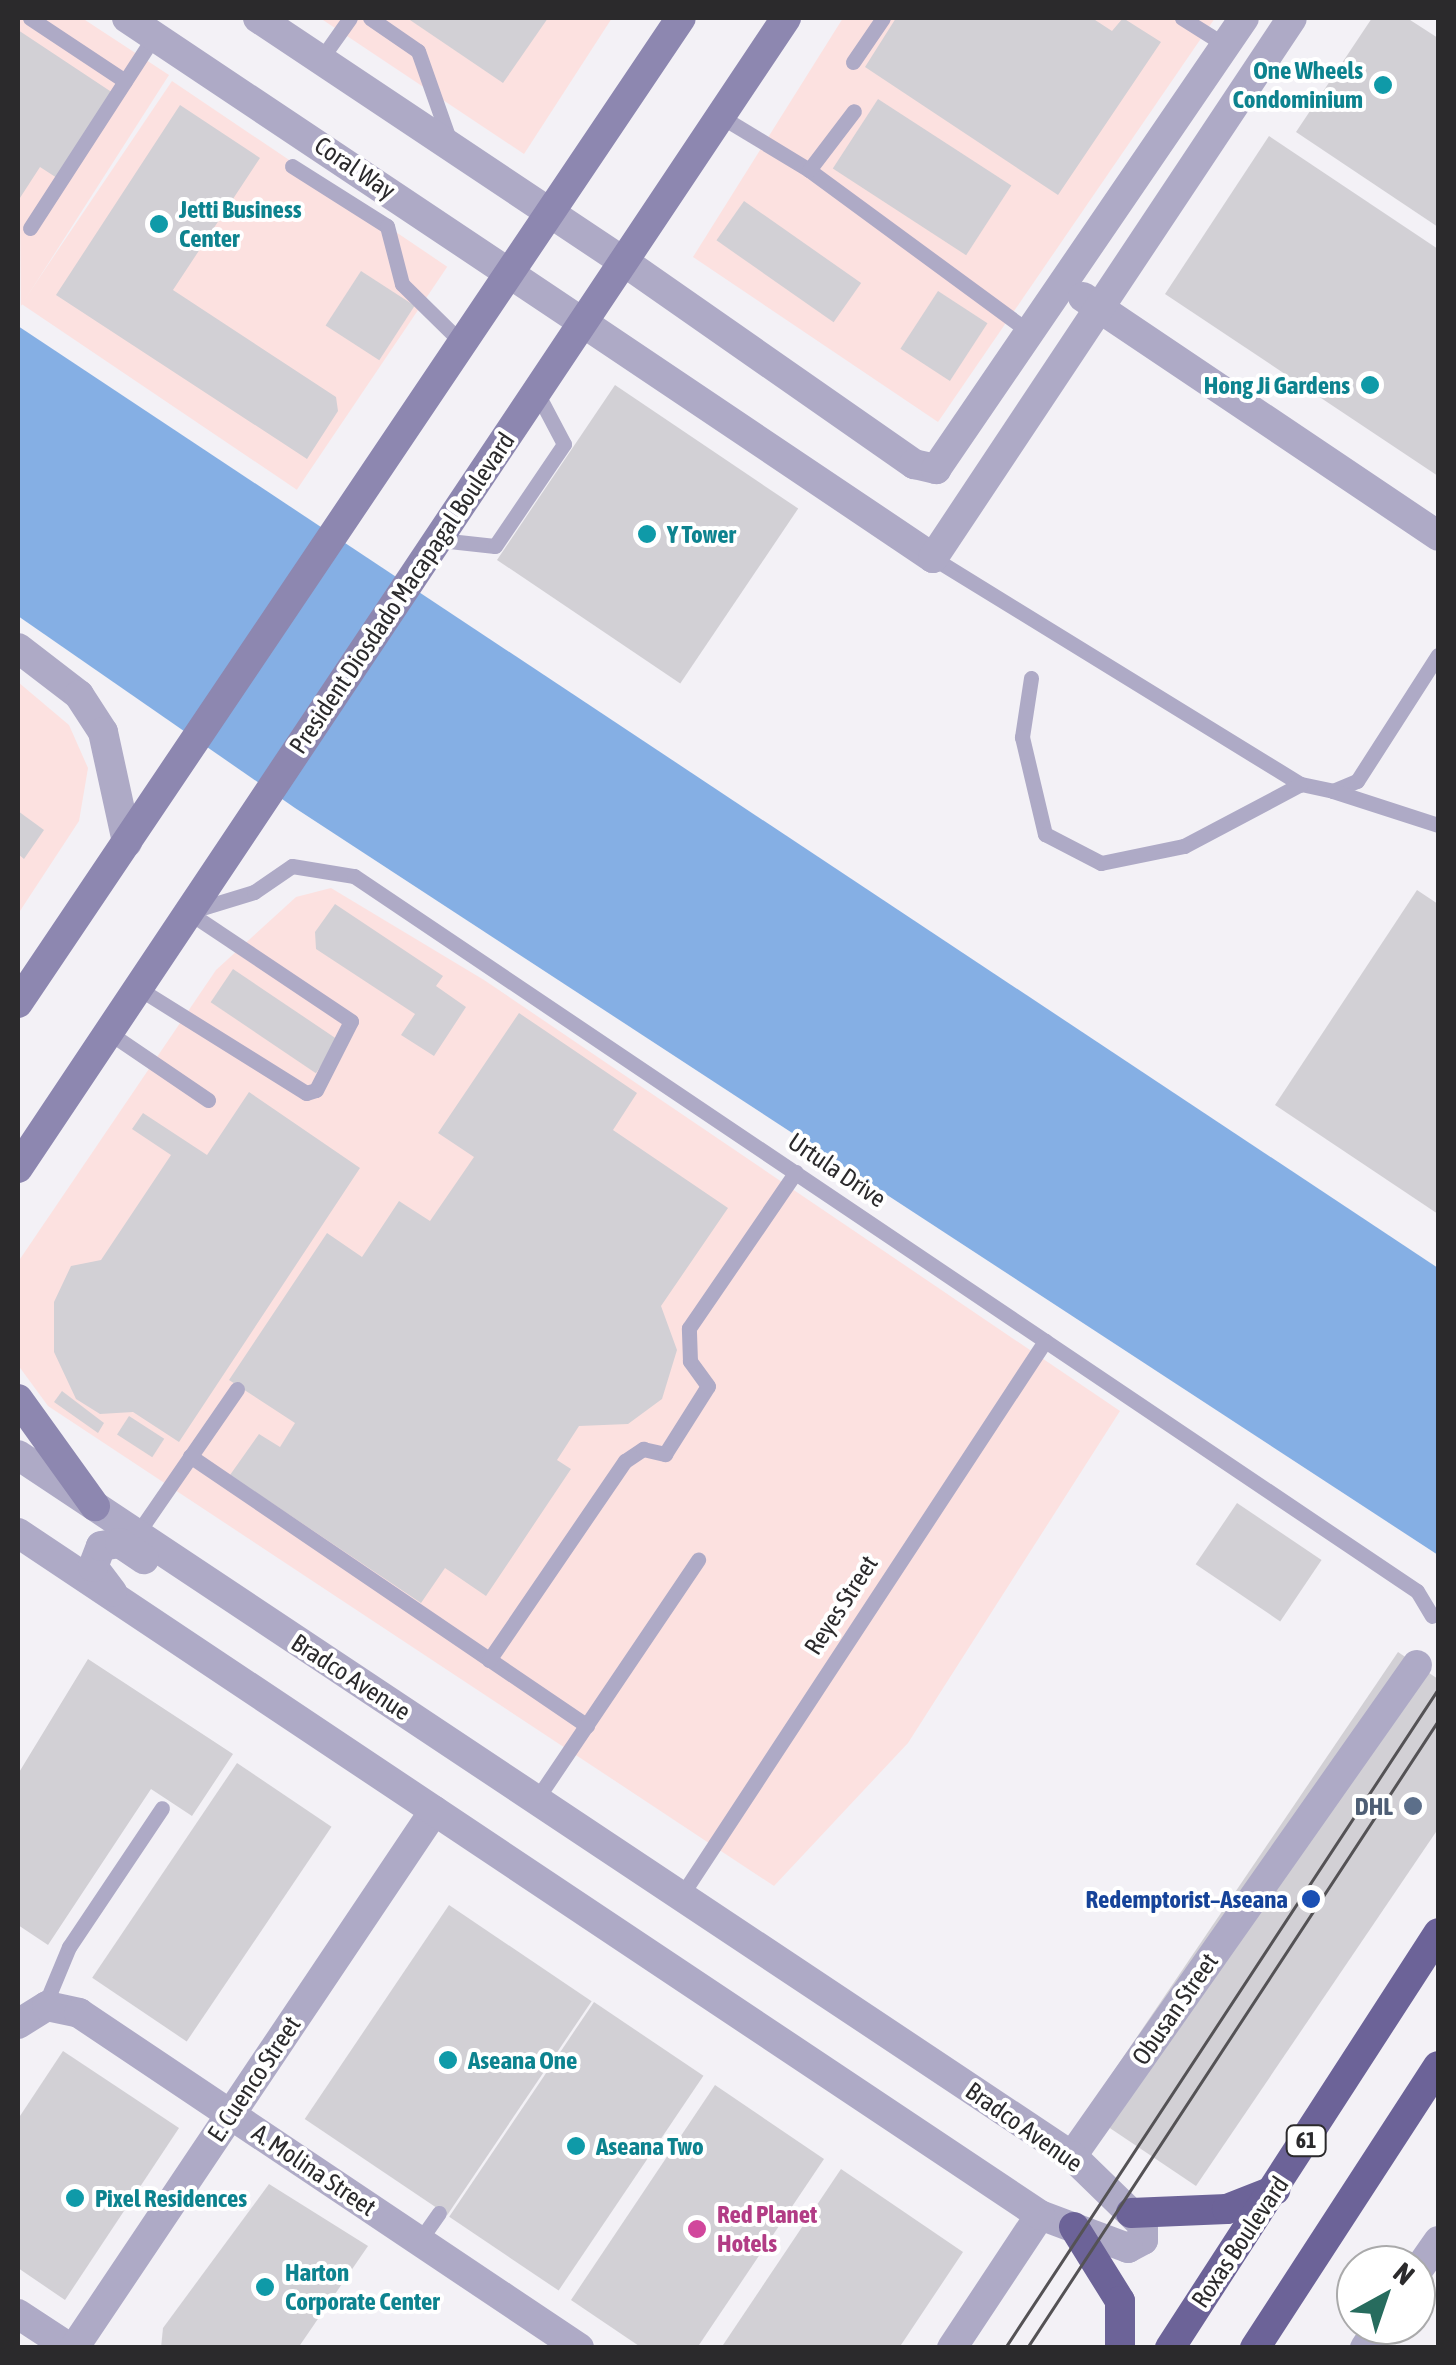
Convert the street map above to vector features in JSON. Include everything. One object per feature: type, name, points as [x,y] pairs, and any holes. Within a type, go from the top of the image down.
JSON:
[{"type":"highway","name":"Roxas Boulevard","points":[[1170,2348],[1438,1933]]},
{"type":"highway","points":[[1255,2348],[1438,2066]]},
{"type":"highway","points":[[1131,2213],[1228,2208],[1275,2190]]},
{"type":"highway","points":[[1074,2227],[1120,2301],[1120,2348]]},
{"type":"main road","points":[[18,1004],[460,341],[552,214],[681,18]]},
{"type":"main road","name":"President Diosdado Macapagal Boulevard","points":[[18,1168],[786,18]]},
{"type":"main road","points":[[18,1399],[95,1506]]},
{"type":"street","name":"Coral Way","points":[[127,18],[933,558]]},
{"type":"street","points":[[258,18],[927,468],[950,455],[1244,18]]},
{"type":"street","points":[[933,558],[1292,18]]},
{"type":"street","points":[[1064,284],[1438,536]]},
{"type":"street","points":[[18,648],[78,695],[103,732],[127,842]]},
{"type":"street","name":"Bradco Avenue","points":[[18,1454],[1072,2156],[1131,2213]]},
{"type":"street","points":[[18,1533],[1040,2215],[1132,2248],[1145,2233],[1131,2213]]},
{"type":"street","points":[[122,1602],[95,1572],[101,1546],[120,1543],[152,1564],[186,1568]]},
{"type":"street","name":"Obusan Street","points":[[1072,2156],[1417,1665]]},
{"type":"street","name":"E. Cuenco Street","points":[[72,2348],[434,1811]]},
{"type":"street","points":[[18,2024],[44,2007]]},
{"type":"street","name":"A. Molina Street","points":[[44,2007],[78,2013],[579,2348]]},
{"type":"street","points":[[952,2348],[1040,2215]]},
{"type":"street","points":[[18,2314],[72,2348]]},
{"type":"lane","points":[[30,18],[125,81]]},
{"type":"lane","points":[[321,59],[350,18]]},
{"type":"lane","points":[[370,18],[418,51],[451,147]]},
{"type":"lane","points":[[853,62],[884,18]]},
{"type":"lane","points":[[1182,18],[1225,46]]},
{"type":"lane","points":[[30,228],[154,36]]},
{"type":"lane","points":[[809,170],[854,110]]},
{"type":"lane","points":[[720,116],[809,170],[1032,334]]},
{"type":"lane","points":[[292,166],[386,226],[402,284],[460,341]]},
{"type":"lane","points":[[440,540],[496,546],[564,444],[536,391]]},
{"type":"lane","points":[[933,558],[1300,784],[1333,791],[1372,811],[1438,825]]},
{"type":"lane","points":[[1333,791],[1356,781],[1438,655]]},
{"type":"lane","points":[[1031,678],[1022,737],[1045,834],[1100,863],[1184,846],[1300,784]]},
{"type":"lane","name":"Urtula Drive","points":[[188,912],[254,892],[292,866],[354,876],[1417,1592],[1432,1616]]},
{"type":"lane","points":[[138,988],[306,1093],[316,1090],[352,1021],[188,912]]},
{"type":"lane","points":[[108,1032],[208,1100]]},
{"type":"lane","points":[[489,1660],[624,1462],[643,1449],[665,1454],[708,1386],[690,1362],[689,1328],[796,1172]]},
{"type":"lane","name":"Reyes Street","points":[[680,1896],[1045,1341]]},
{"type":"lane","points":[[137,1534],[237,1389]]},
{"type":"lane","points":[[190,1456],[586,1726]]},
{"type":"lane","points":[[536,1800],[698,1560]]},
{"type":"lane","points":[[44,2007],[69,1947],[162,1808]]},
{"type":"lane","points":[[420,2240],[438,2213]]},
{"type":"shaded area","points":[[18,18],[82,18],[169,75],[21,306]]},
{"type":"shaded area","points":[[320,18],[612,18],[524,154]]},
{"type":"shaded area","points":[[843,18],[1215,18],[938,422],[693,257]]},
{"type":"shaded area","points":[[172,81],[447,267],[297,490],[22,304]]},
{"type":"shaded area","points":[[18,682],[69,725],[88,768],[79,821],[18,914]]},
{"type":"shaded area","points":[[331,888],[484,980],[1120,1411],[908,1743],[774,1886],[48,1406],[18,1365],[18,1262],[216,970],[296,897]]},
{"type":"water","points":[[18,326],[1438,1268],[1438,1555],[295,808],[18,616]]},
{"type":"building","points":[[407,18],[548,18],[503,83]]},
{"type":"building","points":[[896,18],[1092,18],[1112,31],[1123,18],[1161,42],[1058,195],[865,67]]},
{"type":"building","name":"One Wheels Condominium","points":[[1372,18],[1407,18],[1438,38],[1438,227],[1296,132]]},
{"type":"building","points":[[18,30],[113,93],[57,178],[40,167],[18,201]]},
{"type":"building","points":[[878,99],[1011,186],[966,255],[833,169]]},
{"type":"building","name":"Jetti Business Center","points":[[180,105],[260,158],[173,290],[336,397],[338,411],[307,459],[56,295]]},
{"type":"building","name":"Hong Ji Gardens","points":[[1269,136],[1438,249],[1438,476],[1165,294]]},
{"type":"building","points":[[744,201],[861,283],[834,322],[716,240]]},
{"type":"building","points":[[361,271],[415,306],[379,360],[326,326]]},
{"type":"building","points":[[938,291],[987,323],[950,381],[900,349]]},
{"type":"building","name":"Y Tower","points":[[615,385],[798,509],[680,684],[497,560]]},
{"type":"building","points":[[18,811],[44,830],[24,859],[18,854]]},
{"type":"building","points":[[1417,890],[1438,904],[1438,1214],[1275,1105]]},
{"type":"building","points":[[335,904],[443,976],[436,986],[466,1007],[434,1056],[401,1035],[415,1014],[316,949],[315,932]]},
{"type":"building","points":[[233,969],[338,1040],[316,1073],[211,1002]]},
{"type":"building","points":[[519,1013],[637,1093],[613,1130],[728,1208],[661,1306],[677,1350],[662,1399],[628,1424],[579,1426],[557,1460],[571,1469],[486,1596],[445,1568],[421,1603],[230,1475],[259,1434],[280,1447],[295,1423],[229,1380],[327,1233],[362,1257],[399,1201],[430,1221],[474,1157],[438,1133]]},
{"type":"building","points":[[249,1092],[360,1168],[179,1442],[133,1412],[100,1414],[76,1399],[54,1352],[54,1302],[71,1266],[101,1260],[171,1155],[132,1129],[143,1113],[207,1155]]},
{"type":"building","points":[[62,1391],[104,1423],[98,1433],[54,1402]]},
{"type":"building","points":[[129,1416],[164,1439],[152,1457],[117,1434]]},
{"type":"building","points":[[1237,1503],[1322,1560],[1280,1621],[1196,1564]]},
{"type":"building","name":"Redemptorist–Aseana","points":[[1398,1652],[1438,1679],[1438,1829],[1196,2186],[1086,2112]]},
{"type":"building","points":[[88,1659],[233,1754],[192,1816],[151,1789],[48,1945],[18,1925],[18,1774]]},
{"type":"building","points":[[237,1763],[332,1827],[187,2041],[92,1978]]},
{"type":"building","name":"Aseana One","points":[[449,1905],[592,2001],[447,2215],[305,2119]]},
{"type":"building","name":"Aseana Two","points":[[594,2002],[703,2076],[559,2291],[449,2217]]},
{"type":"building","name":"Pixel Residences","points":[[63,2051],[179,2128],[65,2300],[18,2268],[18,2119]]},
{"type":"building","name":"Red Planet Hotels","points":[[715,2085],[824,2159],[697,2348],[642,2348],[571,2300]]},
{"type":"building","points":[[841,2169],[963,2252],[899,2348],[721,2348]]},
{"type":"building","name":"Harton Corporate Center","points":[[269,2184],[368,2246],[298,2348],[161,2348],[163,2328]]},
{"type":"tram line","points":[[1005,2348],[1438,1689]]},
{"type":"tram line","points":[[1027,2348],[1438,1721]]},
{"type":"place","name":"One Wheels Condominium","points":[[1383,85]]},
{"type":"place","name":"Jetti Business Center","points":[[159,224]]},
{"type":"place","name":"Hong Ji Gardens","points":[[1370,385]]},
{"type":"place","name":"Y Tower","points":[[647,534]]},
{"type":"place","name":"DHL","points":[[1413,1806]]},
{"type":"place","name":"Redemptorist–Aseana","points":[[1311,1899]]},
{"type":"place","name":"Aseana One","points":[[448,2060]]},
{"type":"place","name":"Aseana Two","points":[[576,2146]]},
{"type":"place","name":"Pixel Residences","points":[[75,2198]]},
{"type":"place","name":"Red Planet Hotels","points":[[697,2229]]},
{"type":"place","name":"Harton Corporate Center","points":[[265,2287]]}]
